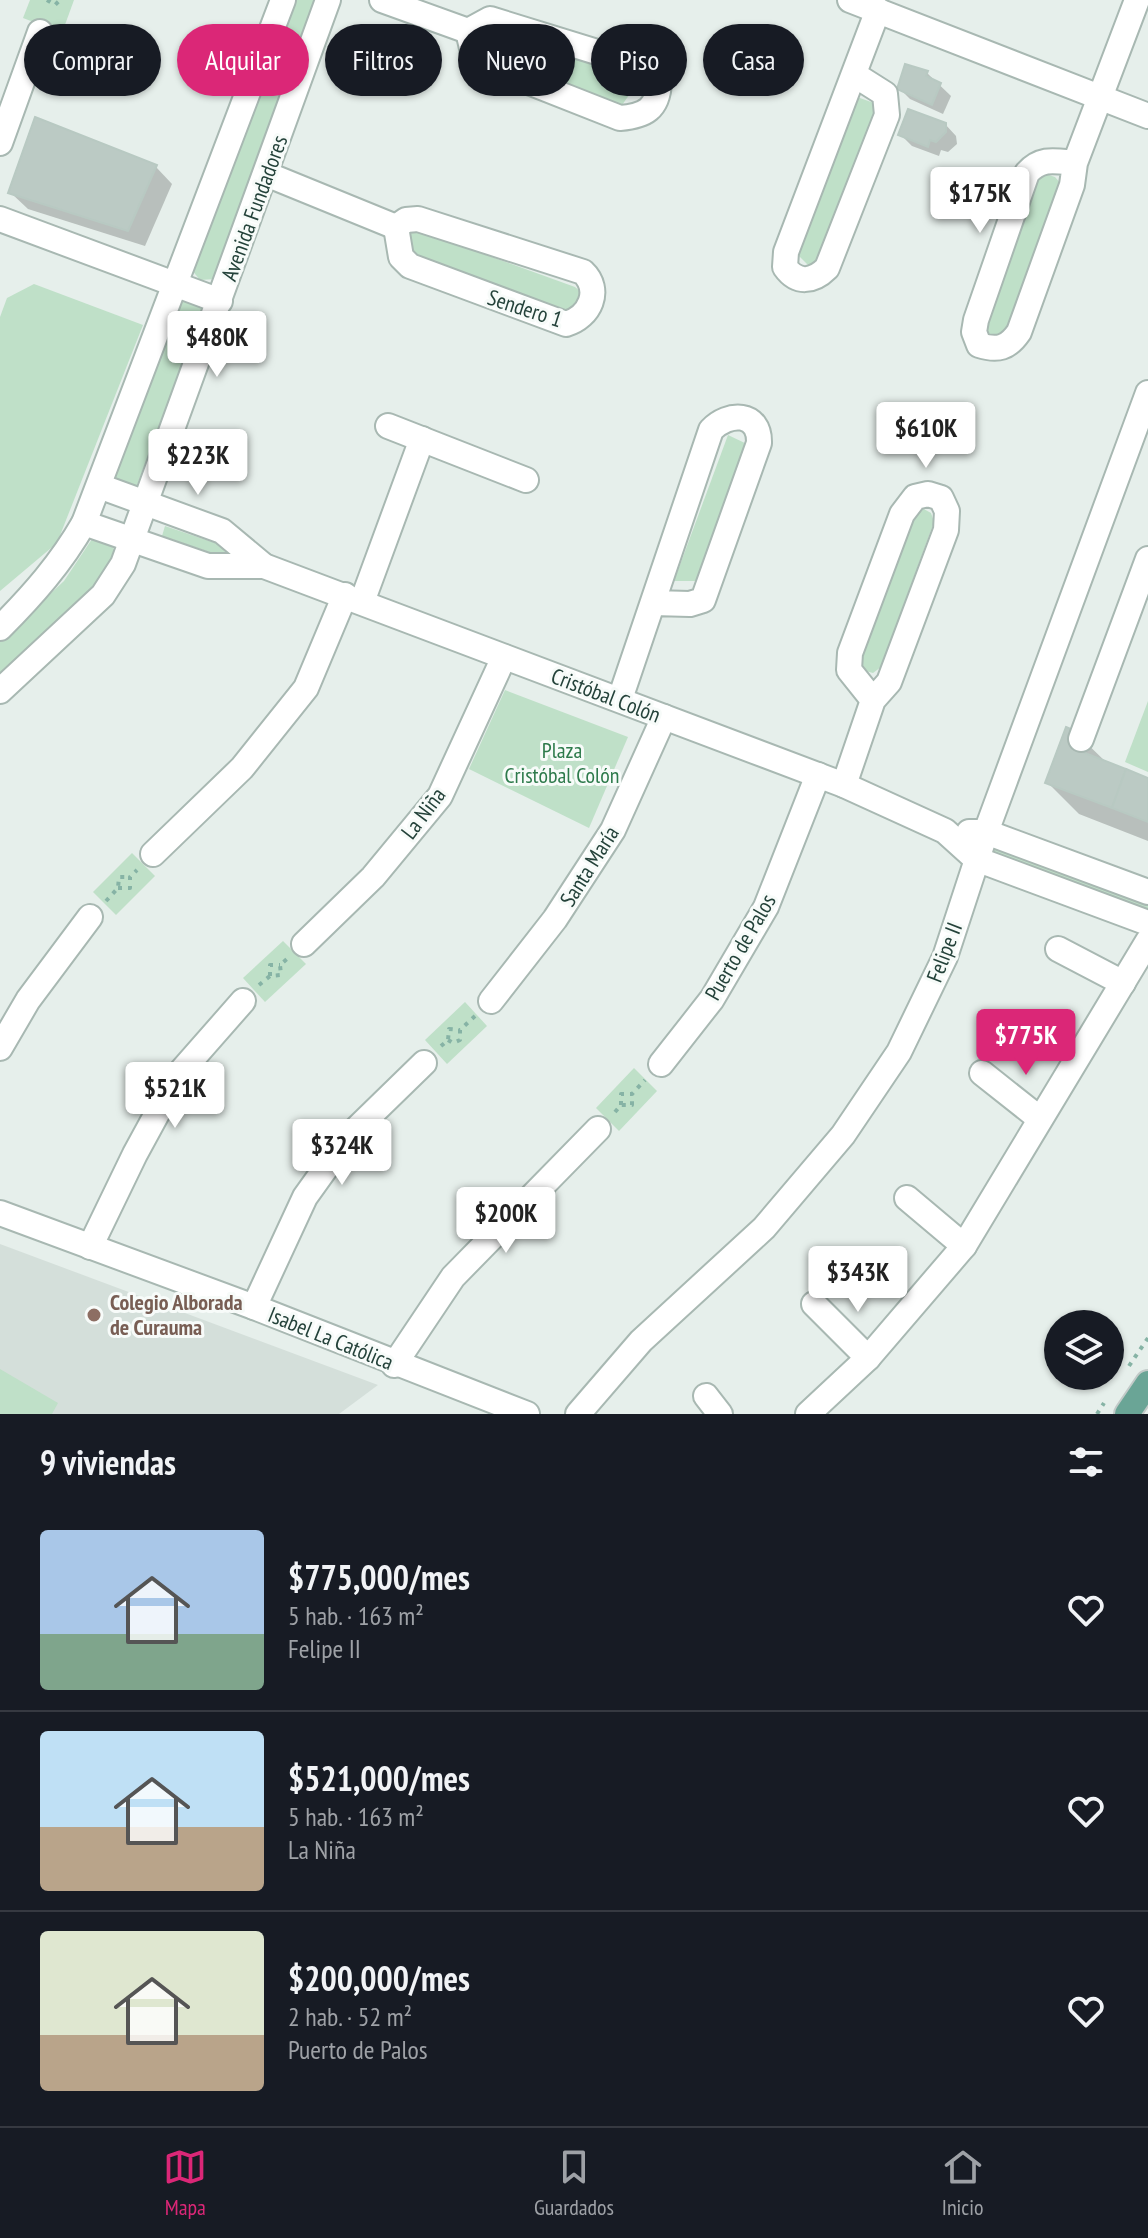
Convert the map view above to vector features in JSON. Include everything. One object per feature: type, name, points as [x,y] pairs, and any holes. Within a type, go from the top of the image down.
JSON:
[{"type":"main road","points":[[1127,1414],[1148,1383]]},
{"type":"street","name":"Avenida Fundadores","points":[[0,628],[33,595],[65,555],[84,523],[283,0]]},
{"type":"street","name":"Avenida Fundadores","points":[[0,691],[103,595],[123,564],[328,0]]},
{"type":"street","points":[[382,0],[458,27]]},
{"type":"street","points":[[850,0],[1148,116]]},
{"type":"street","points":[[1075,163],[1048,160],[1035,163],[1027,173],[976,320],[974,332],[979,345],[993,350],[1003,348],[1019,332],[1072,185],[1075,163],[1137,0]]},
{"type":"street","points":[[855,75],[885,94],[887,115],[827,268],[817,278],[806,281],[790,274],[785,267],[786,252],[878,10]]},
{"type":"street","points":[[502,19],[639,65],[659,82],[658,94],[653,106],[642,116],[620,118],[475,61],[468,31],[478,23],[502,19]]},
{"type":"street","points":[[0,143],[24,76]]},
{"type":"street","name":"Sendero 1","points":[[266,174],[396,227]]},
{"type":"street","points":[[0,219],[220,301]]},
{"type":"street","name":"Sendero 1","points":[[406,220],[433,222],[583,272],[591,281],[594,292],[589,308],[575,321],[566,324],[432,276],[401,257],[396,227],[406,220]]},
{"type":"street","name":"Felipe II","points":[[578,1414],[641,1341],[764,1228],[843,1135],[906,1039],[945,957],[976,859],[1148,393]]},
{"type":"street","points":[[620,699],[711,430],[722,419],[740,416],[753,421],[760,433],[759,443],[703,600],[690,604],[653,603]]},
{"type":"street","points":[[388,426],[526,480]]},
{"type":"street","points":[[153,854],[242,768],[306,688],[354,599],[422,439]]},
{"type":"street","name":"Cristóbal Colón","points":[[99,486],[222,531],[264,566],[844,785],[945,831],[976,859],[1148,923]]},
{"type":"street","points":[[844,785],[873,700],[889,682],[946,530],[947,511],[941,498],[928,494],[915,497],[902,514],[850,653],[849,670],[873,700]]},
{"type":"street","name":"Cristóbal Colón","points":[[84,523],[208,566],[264,566]]},
{"type":"street","points":[[1081,739],[1148,559]]},
{"type":"street","name":"La Niña","points":[[304,944],[373,877],[440,796],[504,657]]},
{"type":"street","name":"Santa María","points":[[491,1001],[555,919],[613,830],[664,717]]},
{"type":"street","name":"Puerto de Palos","points":[[661,1064],[712,999],[766,907],[818,775]]},
{"type":"street","name":"Cristóbal Colón","points":[[945,831],[986,832],[1148,892]]},
{"type":"street","points":[[0,1048],[28,1000],[90,917]]},
{"type":"street","points":[[808,1414],[868,1358],[964,1246],[1148,941]]},
{"type":"street","points":[[1058,949],[1123,983]]},
{"type":"street","points":[[90,1247],[178,1075],[243,1001]]},
{"type":"street","points":[[254,1307],[313,1185],[348,1137],[424,1063]]},
{"type":"street","points":[[982,1073],[1040,1119]]},
{"type":"street","points":[[394,1365],[453,1277],[598,1129]]},
{"type":"street","points":[[907,1198],[964,1246]]},
{"type":"street","name":"Isabel La Católica","points":[[0,1213],[254,1307],[394,1365],[527,1414]]},
{"type":"street","points":[[814,1304],[868,1358]]},
{"type":"path","points":[[47,0],[55,5],[60,0]]},
{"type":"shaded area","name":"Colegio Alborada de Curauma","points":[[0,1244],[378,1385],[339,1414],[0,1414]]},
{"type":"green space","points":[[30,0],[74,0],[65,24],[39,24],[23,18]]},
{"type":"green space","points":[[293,0],[321,0],[309,32],[309,24],[284,24]]},
{"type":"green space","points":[[575,56],[591,62],[591,96],[575,90]]},
{"type":"green space","points":[[257,96],[285,96],[216,279],[200,280],[191,269]]},
{"type":"green space","points":[[592,96],[628,96],[622,105]]},
{"type":"green space","points":[[857,97],[874,103],[876,113],[815,265],[808,265],[797,254]]},
{"type":"green space","points":[[1043,173],[1055,177],[1062,185],[1011,335],[989,339],[983,323],[1036,178]]},
{"type":"green space","points":[[414,229],[575,287],[581,292],[582,305],[564,313],[405,251],[403,235]]},
{"type":"green space","points":[[34,284],[143,325],[57,543],[0,591],[0,317],[7,298]]},
{"type":"green space","points":[[179,302],[191,302],[204,309],[135,490],[112,480]]},
{"type":"green space","points":[[728,435],[749,445],[701,581],[674,581]]},
{"type":"green space","points":[[922,508],[931,513],[934,522],[881,667],[873,673],[862,670],[857,661],[914,512]]},
{"type":"green space","points":[[165,526],[221,545],[240,557],[218,555],[162,536]]},
{"type":"green space","points":[[92,539],[111,545],[116,552],[93,590],[0,677],[0,641],[64,581]]},
{"type":"green space","name":"Plaza Cristóbal Colón","points":[[505,690],[628,737],[589,828],[469,769]]},
{"type":"green space","points":[[1148,701],[1148,772],[1125,762]]},
{"type":"green space","points":[[996,844],[1148,900],[1148,915],[992,854]]},
{"type":"green space","points":[[132,853],[155,876],[116,915],[93,892]]},
{"type":"green space","points":[[283,941],[306,964],[265,1002],[243,978]]},
{"type":"green space","points":[[465,1002],[487,1026],[447,1064],[425,1040]]},
{"type":"green space","points":[[634,1068],[657,1091],[619,1131],[596,1108]]},
{"type":"green space","points":[[0,1369],[58,1403],[52,1414],[0,1414]]},
{"type":"building","points":[[905,64],[928,71],[926,76],[941,83],[932,105],[897,89]]},
{"type":"building","points":[[908,109],[946,123],[946,132],[936,142],[930,140],[928,147],[898,135]]},
{"type":"building","points":[[35,117],[157,165],[128,231],[8,193]]},
{"type":"building","points":[[1066,727],[1078,732],[1072,748],[1126,769],[1112,808],[1045,783]]},
{"type":"building","points":[[1126,769],[1148,778],[1148,822],[1112,808]]},
{"type":"place","name":"Colegio Alborada de Curauma","points":[[94,1315]]}]
